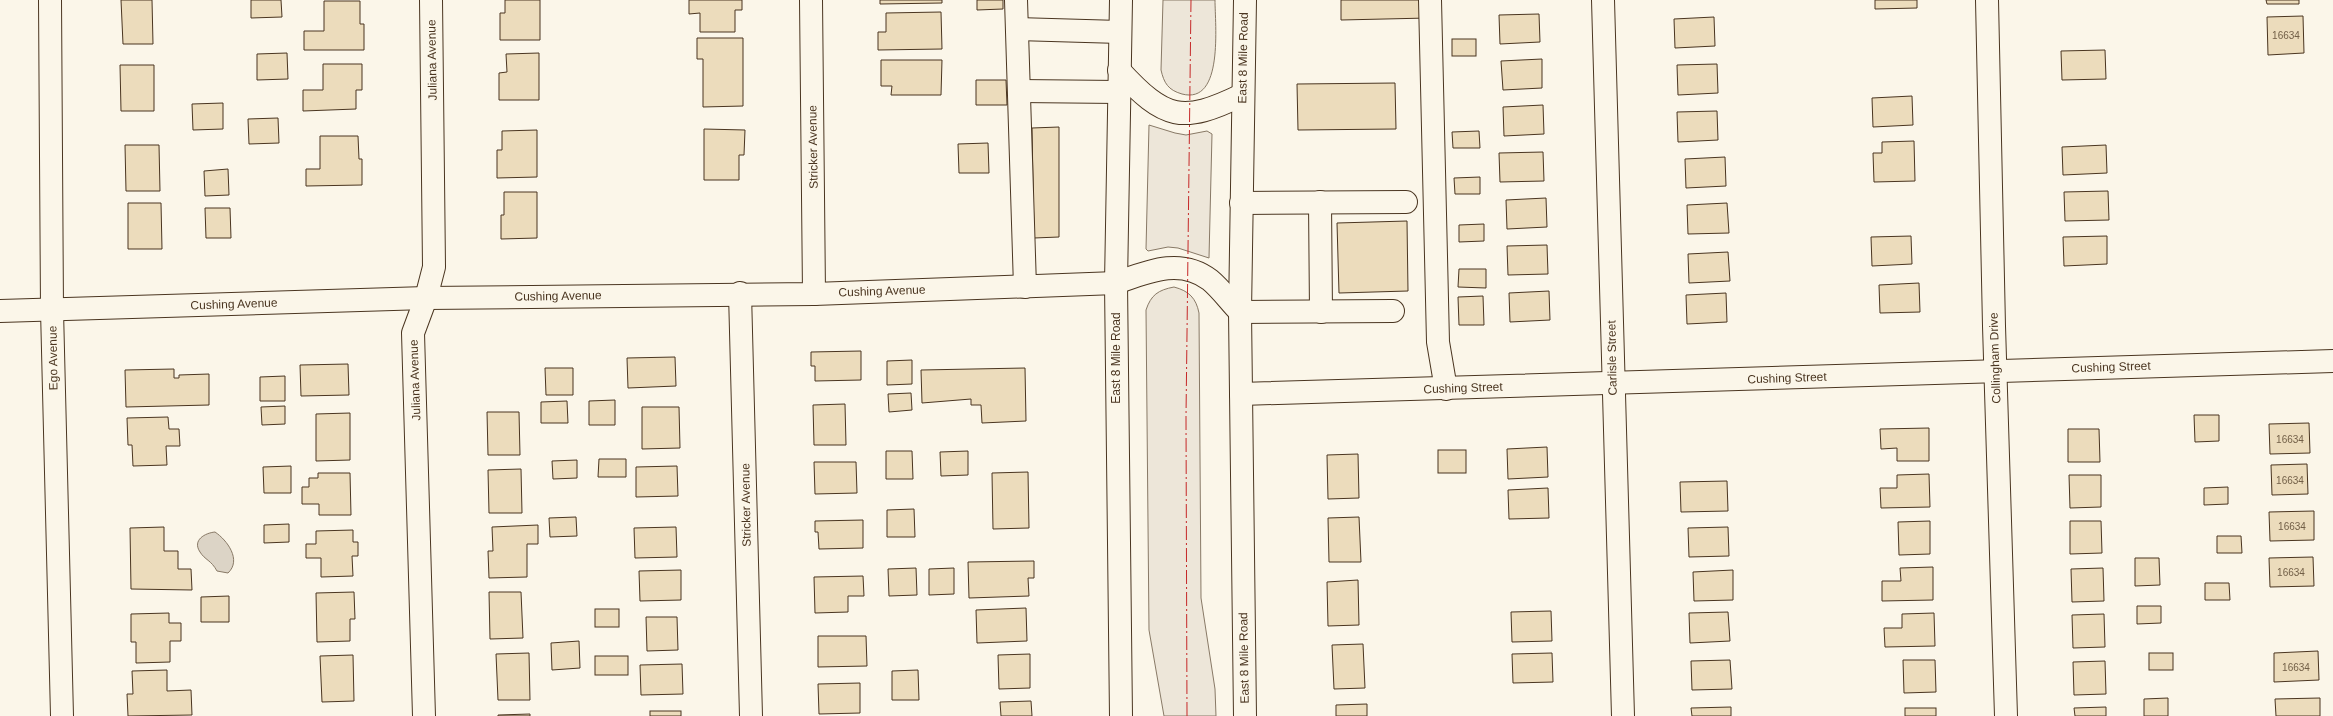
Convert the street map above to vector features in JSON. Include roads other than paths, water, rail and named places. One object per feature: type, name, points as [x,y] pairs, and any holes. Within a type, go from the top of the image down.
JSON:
[{"type":"main road","name":"Ego Avenue","points":[[50,0],[52,310],[62,716]]},
{"type":"main road","name":"Juliana Avenue","points":[[424,716],[413,333],[426,298],[434,267],[431,0]]},
{"type":"main road","name":"Stricker Avenue","points":[[811,0],[814,294]]},
{"type":"main road","points":[[1016,0],[1025,287]]},
{"type":"main road","name":"East 8 Mile Road","points":[[1121,0],[1116,283],[1121,716]]},
{"type":"main road","name":"East 8 Mile Road","points":[[1245,0],[1242,95],[1240,312],[1245,716]]},
{"type":"main road","points":[[1430,0],[1438,342],[1446,389]]},
{"type":"main road","name":"Carlisle Street","points":[[1603,0],[1612,383],[1623,716]]},
{"type":"main road","name":"Collingham Drive","points":[[1987,0],[1995,371],[2006,716]]},
{"type":"main road","points":[[1017,29],[1120,32]]},
{"type":"main road","points":[[1119,70],[1141,94],[1169,110],[1182,114],[1206,111],[1242,95]]},
{"type":"main road","points":[[1019,91],[1119,92]]},
{"type":"main road","points":[[1320,202],[1321,312]]},
{"type":"main road","points":[[1241,203],[1406,202]]},
{"type":"main road","name":"Cushing Avenue","points":[[0,311],[426,298],[740,293],[814,294],[1025,287],[1116,283],[1157,268],[1182,268],[1197,273],[1210,280],[1240,312]]},
{"type":"main road","name":"Stricker Avenue","points":[[740,293],[751,716]]},
{"type":"main road","points":[[1240,312],[1393,311]]},
{"type":"main road","name":"Cushing Street","points":[[1241,394],[2333,361]]}]
